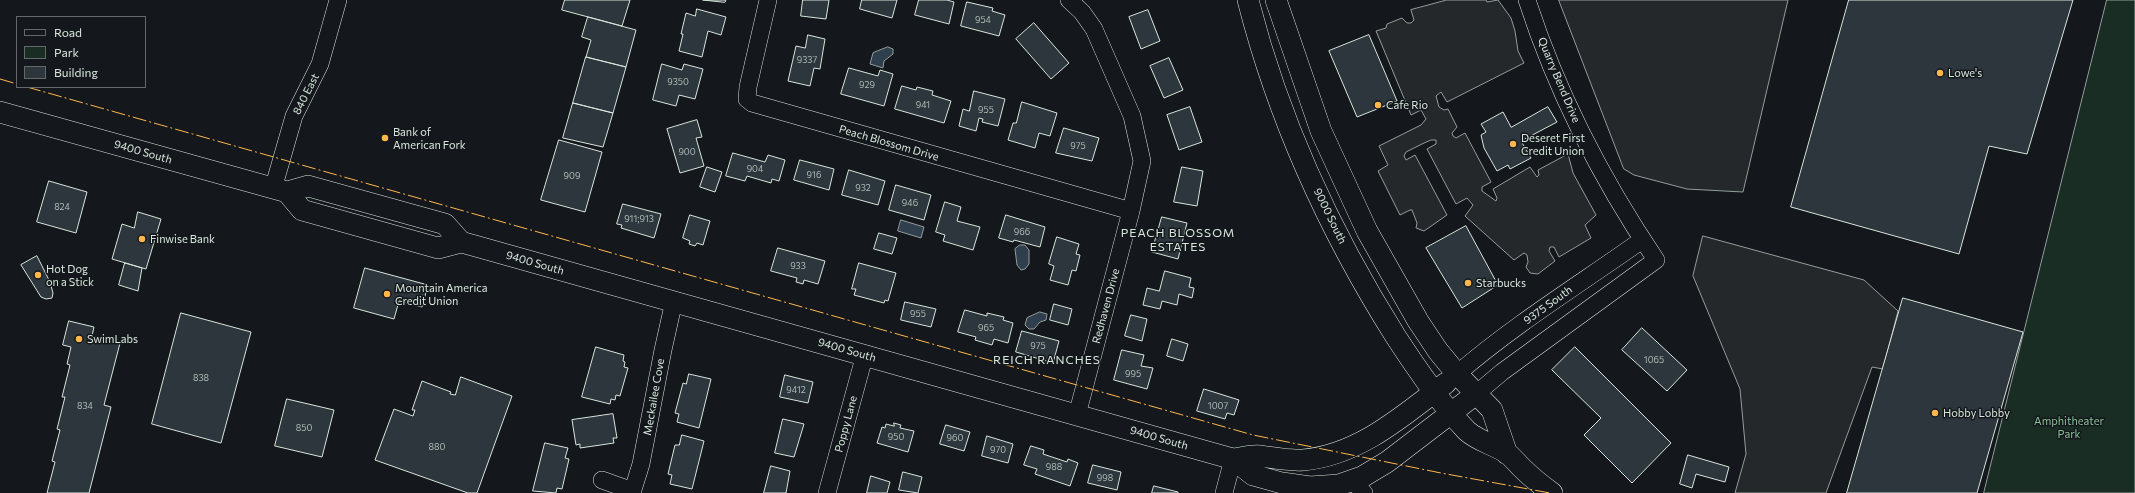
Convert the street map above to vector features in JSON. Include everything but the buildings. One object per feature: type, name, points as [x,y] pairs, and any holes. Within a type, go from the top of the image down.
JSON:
[{"type":"main road","name":"9000 South","points":[[1248,0],[1263,52],[1288,122],[1317,191],[1353,263],[1379,310],[1434,392],[1451,413]]},
{"type":"main road","points":[[1276,0],[1310,105],[1350,198],[1388,270],[1418,321],[1457,374],[1492,410],[1508,454]]},
{"type":"main road","name":"9400 South","points":[[0,112],[280,190],[302,210],[326,217],[438,248],[461,242],[865,354],[1233,459],[1259,456],[1273,459],[1301,460],[1344,452],[1379,433],[1457,374]]},
{"type":"main road","name":"9400 South","points":[[1233,459],[1253,475],[1295,485],[1359,487],[1387,462],[1476,394]]},
{"type":"main road","points":[[1451,413],[1469,432],[1508,454],[1552,493]]},
{"type":"street","name":"840 East","points":[[280,190],[294,116],[320,64],[338,0]]},
{"type":"street","name":"Peach Blossom Drive","points":[[768,0],[748,86],[747,99],[752,103],[1131,211]]},
{"type":"street","name":"Redhaven Drive","points":[[1069,0],[1082,12],[1094,29],[1136,130],[1142,161],[1131,211],[1077,415]]},
{"type":"street","name":"Quarry Bend Drive","points":[[1476,394],[1502,372],[1656,260],[1620,205],[1586,144],[1558,82],[1527,0]]},
{"type":"street","name":"9375 South","points":[[1457,374],[1480,354],[1568,290],[1642,240]]},
{"type":"street","name":"Meckailee Cove","points":[[602,480],[632,492],[641,464],[674,302]]},
{"type":"street","name":"Poppy Lane","points":[[828,493],[865,354]]},
{"type":"street","points":[[1224,493],[1233,459]]},
{"type":"green space","name":"Amphitheater Park","points":[[2107,0],[2135,0],[2135,493],[1984,493]]},
{"type":"shaded area","points":[[1447,0],[1486,0],[1487,2],[1498,0],[1511,18],[1515,31],[1518,51],[1524,63],[1447,102],[1441,92],[1436,96],[1439,107],[1444,110],[1448,109],[1457,127],[1452,133],[1453,136],[1456,138],[1465,133],[1491,182],[1482,187],[1482,191],[1496,201],[1497,198],[1493,189],[1530,167],[1537,177],[1539,175],[1538,170],[1568,154],[1573,173],[1596,215],[1585,225],[1591,238],[1559,257],[1554,247],[1550,247],[1549,251],[1555,261],[1538,274],[1530,273],[1526,267],[1528,262],[1527,255],[1524,253],[1514,260],[1465,216],[1473,205],[1467,198],[1456,204],[1427,149],[1436,144],[1436,140],[1431,140],[1406,152],[1404,156],[1406,160],[1415,155],[1447,215],[1424,231],[1416,228],[1417,223],[1412,210],[1400,215],[1378,171],[1388,165],[1379,146],[1421,125],[1426,119],[1421,110],[1411,115],[1376,31],[1386,28],[1387,24],[1402,18],[1407,23],[1411,23],[1414,20],[1411,10]]},
{"type":"shaded area","points":[[1559,0],[1788,0],[1743,192],[1687,189],[1634,175],[1624,169]]},
{"type":"shaded area","points":[[1703,236],[1864,280],[1898,311],[1883,369],[1872,367],[1826,493],[1735,493],[1746,454],[1740,389],[1693,276]]},
{"type":"water","points":[[888,47],[893,49],[893,54],[884,61],[883,68],[870,64],[873,53]]},
{"type":"water","points":[[901,220],[924,227],[921,238],[898,231]]},
{"type":"water","points":[[1020,245],[1025,245],[1029,250],[1029,264],[1025,269],[1021,270],[1017,265],[1015,249]]},
{"type":"water","points":[[1040,312],[1047,314],[1046,320],[1040,322],[1034,329],[1029,329],[1025,325],[1027,318]]},
{"type":"power","points":[[0,79],[16,84]]},
{"type":"power","points":[[31,88],[1253,435],[1441,473],[1550,493]]},
{"type":"place","name":"Lowe's","points":[[1940,73]]},
{"type":"place","name":"Cafe Rio","points":[[1378,105]]},
{"type":"place","name":"Bank of American Fork","points":[[385,138]]},
{"type":"place","name":"Deseret First Credit Union","points":[[1513,144]]},
{"type":"place","name":"Finwise Bank","points":[[142,239]]},
{"type":"place","name":"Hot Dog on a Stick","points":[[38,275]]},
{"type":"place","name":"Starbucks","points":[[1468,283]]},
{"type":"place","name":"Mountain America Credit Union","points":[[387,294]]},
{"type":"place","name":"SwimLabs","points":[[79,339]]},
{"type":"place","name":"Hobby Lobby","points":[[1935,413]]},
{"type":"district","name":"PEACH BLOSSOM ESTATES","points":[[1178,240]]},
{"type":"district","name":"REICH RANCHES","points":[[1047,360]]}]
